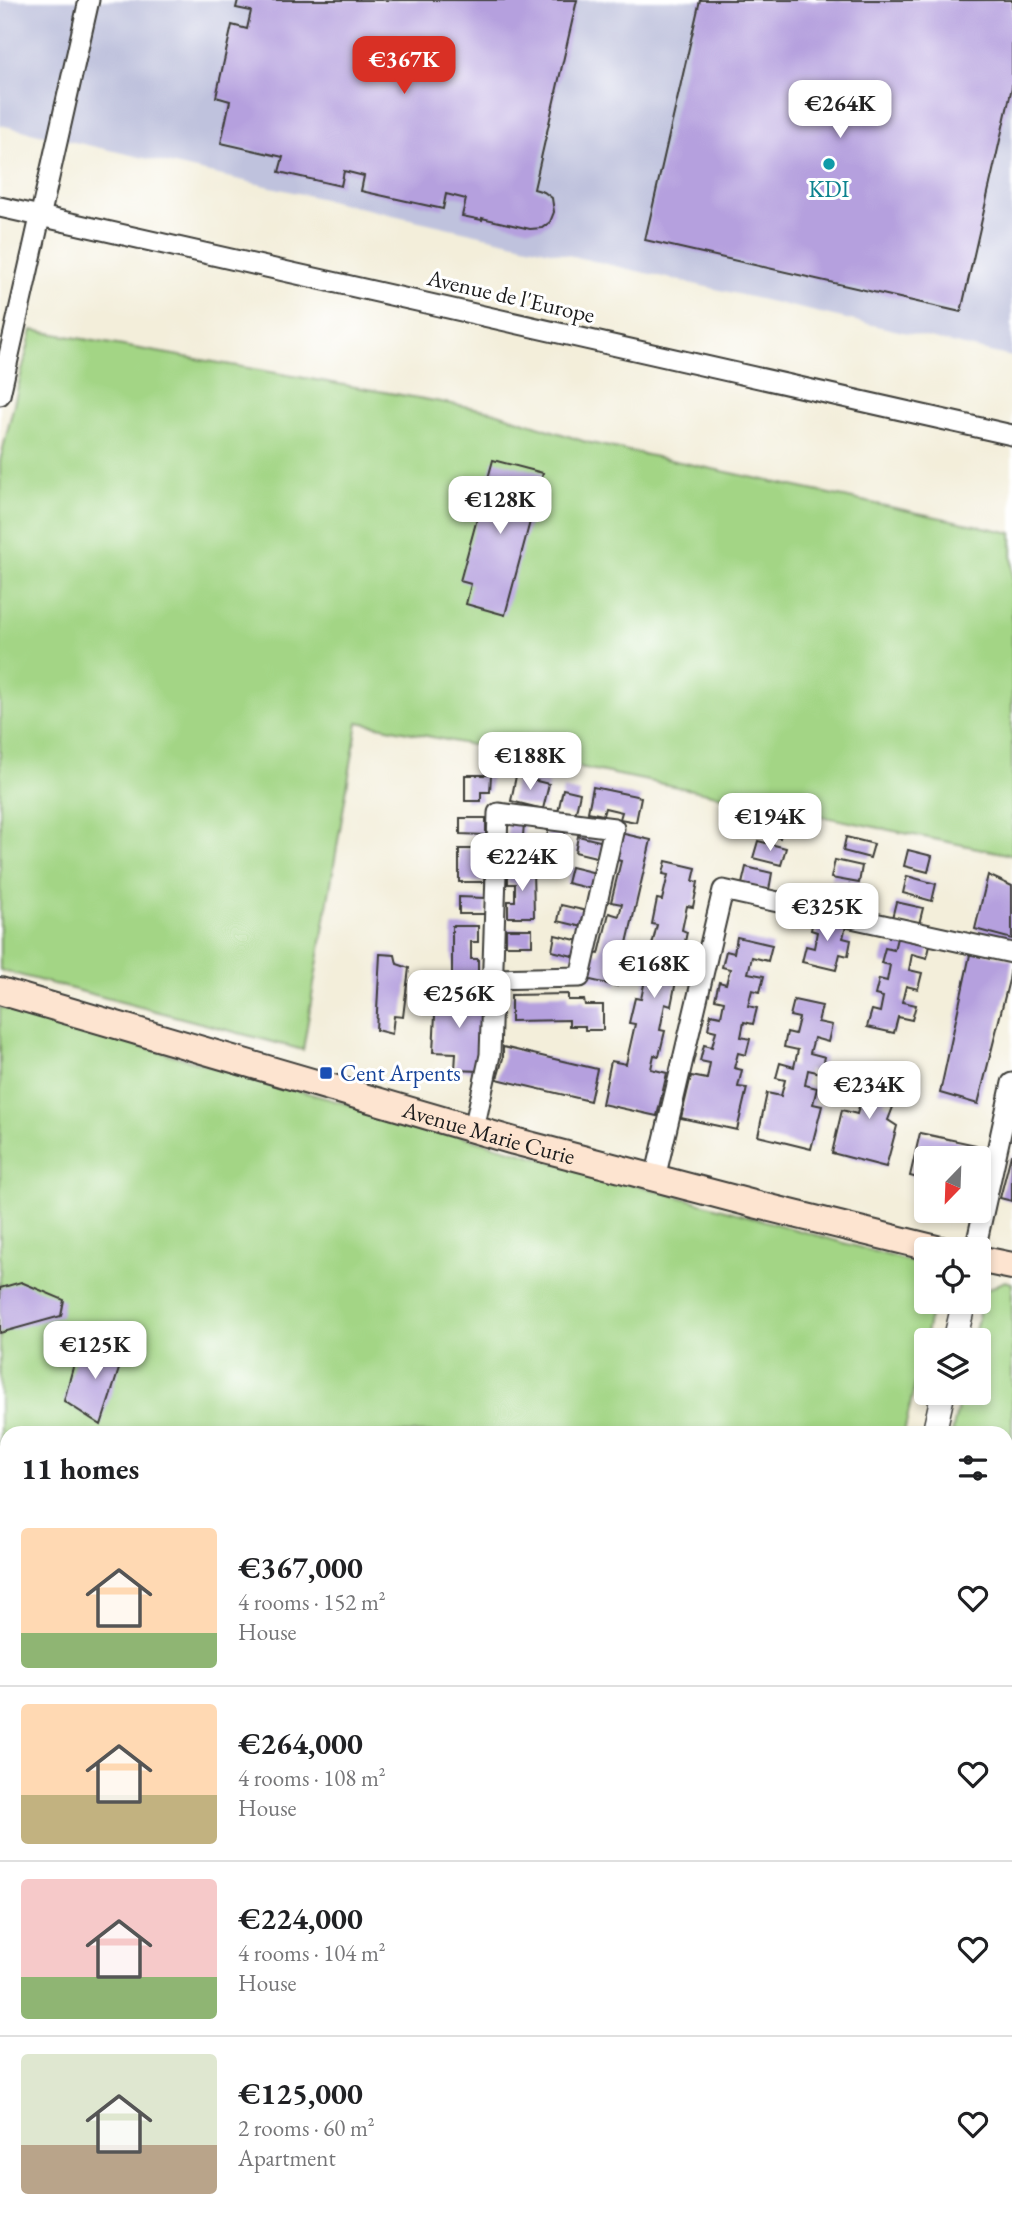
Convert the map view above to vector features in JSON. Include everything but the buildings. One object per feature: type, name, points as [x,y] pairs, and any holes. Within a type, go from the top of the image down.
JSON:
[{"type":"main road","name":"Avenue Marie Curie","points":[[0,991],[474,1129],[914,1243]]},
{"type":"main road","points":[[991,1262],[1012,1266]]},
{"type":"street","points":[[0,395],[89,0]]},
{"type":"street","name":"Avenue de l'Europe","points":[[0,207],[1012,435]]},
{"type":"street","points":[[474,1129],[490,1055],[498,813],[614,828],[580,976],[494,979]]},
{"type":"street","points":[[655,1178],[723,890],[1012,953]]},
{"type":"street","points":[[978,1237],[1012,1083]]},
{"type":"street","points":[[936,1426],[940,1405]]},
{"type":"shaded area","points":[[0,0],[1012,0],[1012,357],[0,125]]},
{"type":"green space","points":[[32,330],[492,411],[586,442],[1012,533],[1012,855],[358,722],[303,1050],[0,970],[0,461]]},
{"type":"green space","points":[[0,1007],[914,1263],[914,1314],[930,1314],[927,1328],[914,1328],[914,1388],[906,1426],[0,1426]]},
{"type":"green space","points":[[1005,1281],[1012,1283],[1012,1426],[954,1426],[958,1405],[991,1405],[991,1328],[976,1328],[979,1314],[991,1314],[991,1288]]},
{"type":"place","name":"KDI","points":[[829,164]]},
{"type":"place","name":"Cent Arpents","points":[[326,1073]]}]
